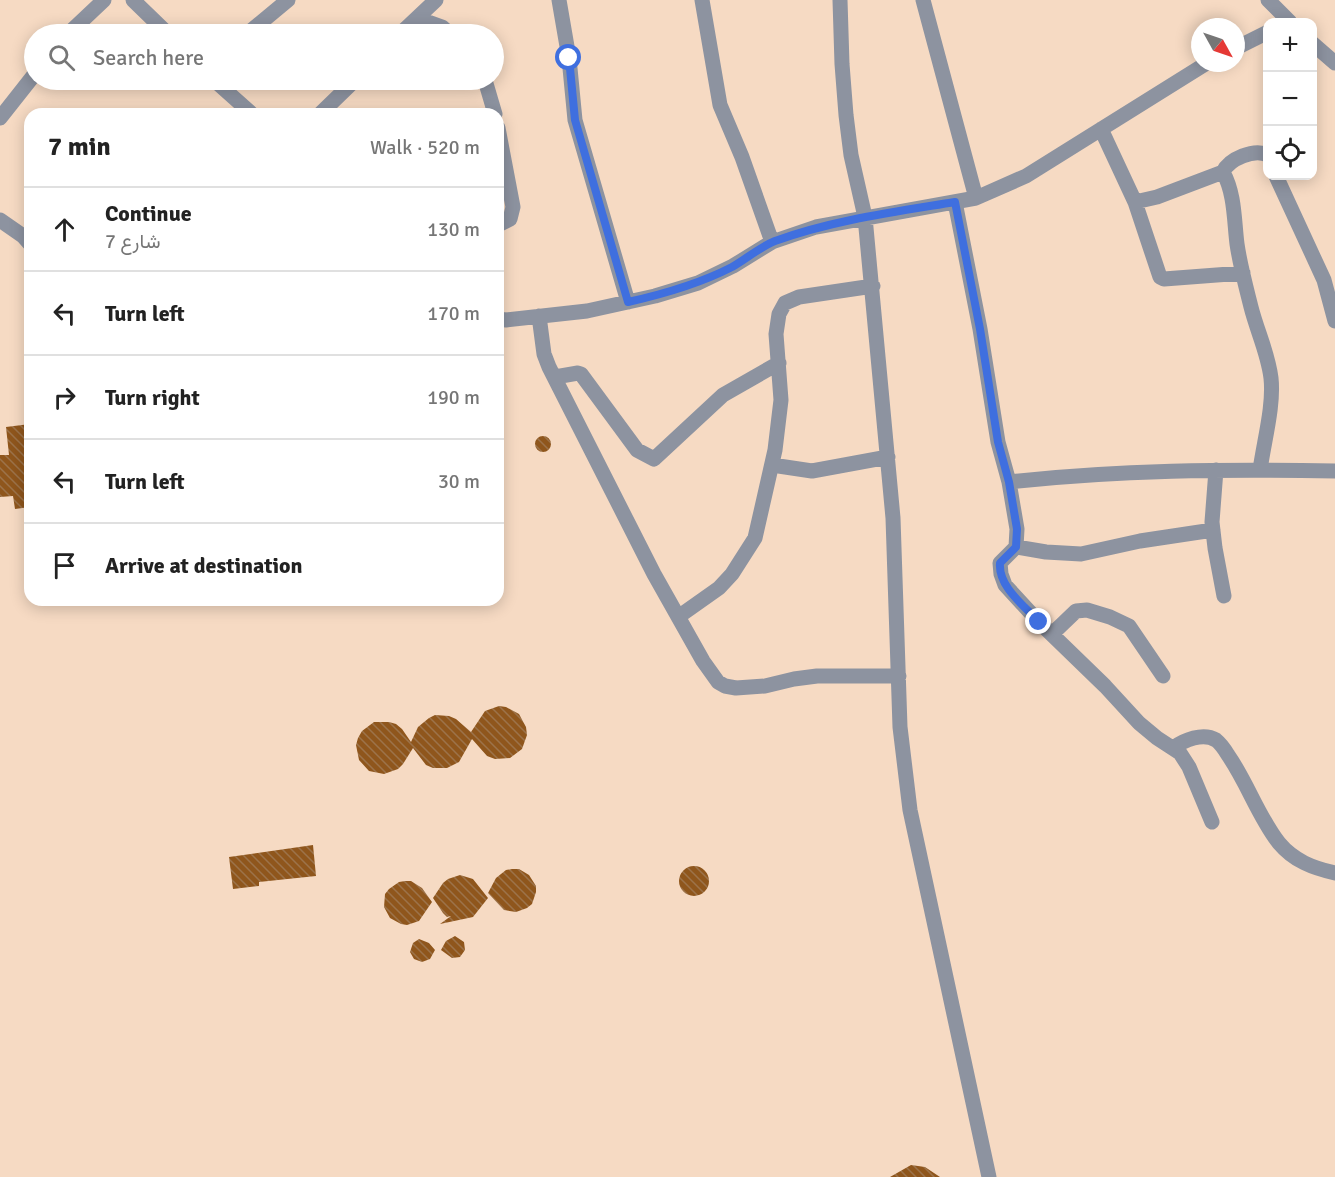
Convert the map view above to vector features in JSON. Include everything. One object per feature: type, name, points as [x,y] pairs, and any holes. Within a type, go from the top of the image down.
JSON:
[{"type":"street","points":[[79,24],[104,0]]},
{"type":"street","points":[[132,0],[157,24]]},
{"type":"street","points":[[259,24],[288,0]]},
{"type":"street","points":[[411,24],[436,0]]},
{"type":"street","points":[[558,0],[569,58],[575,120],[628,302]]},
{"type":"street","points":[[702,0],[720,105],[742,157],[772,242]]},
{"type":"street","points":[[840,0],[847,125],[851,155],[865,217],[894,518],[900,727],[910,810],[989,1177]]},
{"type":"street","points":[[923,0],[976,198]]},
{"type":"street","points":[[1268,0],[1285,18]]},
{"type":"street","points":[[417,18],[434,24]]},
{"type":"street","points":[[1245,44],[1263,34]]},
{"type":"street","points":[[1317,47],[1335,63]]},
{"type":"street","points":[[504,320],[587,310],[655,296],[698,283],[733,266],[772,242],[816,227],[976,198],[1026,176],[1193,72]]},
{"type":"street","points":[[0,118],[24,88]]},
{"type":"street","points":[[225,90],[245,108]]},
{"type":"street","points":[[326,108],[345,90]]},
{"type":"street","points":[[488,90],[493,108]]},
{"type":"street","points":[[1101,129],[1135,202],[1160,277],[1164,279],[1243,273]]},
{"type":"street","points":[[1135,202],[1157,197],[1223,172],[1233,160],[1254,153],[1263,153]]},
{"type":"street","points":[[504,163],[513,207],[510,219],[504,222]]},
{"type":"street","points":[[1223,172],[1230,189],[1243,273],[1271,379],[1271,398],[1260,470]]},
{"type":"street","points":[[1278,180],[1324,280],[1335,321]]},
{"type":"street","points":[[955,202],[978,318],[998,442],[1009,482],[1017,529],[1016,547],[1000,563],[1005,585],[1139,723],[1180,753],[1189,767],[1212,822]]},
{"type":"street","points":[[0,220],[24,237]]},
{"type":"street","points":[[678,617],[719,588],[744,558],[755,538],[772,465],[781,400],[776,334],[779,314],[785,303],[799,297],[873,286]]},
{"type":"street","points":[[539,316],[544,354],[555,377],[654,574],[713,676],[725,686],[736,688],[765,686],[817,676],[899,676]]},
{"type":"street","points":[[555,377],[581,374],[637,450],[654,459],[723,395],[779,363]]},
{"type":"street","points":[[772,465],[812,471],[888,457]]},
{"type":"street","points":[[1009,482],[1076,475],[1216,470],[1335,471]]},
{"type":"street","points":[[1216,470],[1213,530],[1224,596]]},
{"type":"street","points":[[1016,547],[1081,554],[1213,530]]},
{"type":"street","points":[[1052,634],[1076,611],[1087,610],[1110,617],[1129,626],[1163,676]]},
{"type":"street","points":[[1173,748],[1183,741],[1199,737],[1218,741],[1238,770],[1279,844],[1307,866],[1335,873]]},
{"type":"building","points":[[24,425],[24,508],[15,509],[13,496],[0,497],[0,455],[9,455],[6,427]]},
{"type":"building","points":[[543,436],[549,438],[551,444],[549,450],[543,452],[537,450],[535,444],[537,438]]},
{"type":"building","points":[[499,706],[519,714],[526,727],[527,735],[522,749],[510,758],[495,759],[487,756],[472,739],[459,762],[447,768],[433,768],[426,765],[413,748],[398,769],[384,774],[369,771],[359,760],[356,745],[358,738],[362,731],[374,722],[396,724],[411,742],[418,727],[435,715],[456,719],[471,732],[485,711]]},
{"type":"building","points":[[313,845],[316,876],[259,882],[259,886],[233,889],[229,857]]},
{"type":"building","points":[[694,866],[704,871],[709,881],[704,891],[694,896],[684,891],[679,881],[684,871]]},
{"type":"building","points":[[519,869],[529,875],[536,886],[532,904],[516,912],[504,910],[488,893],[496,878],[506,870]]},
{"type":"building","points":[[460,875],[473,879],[488,898],[473,917],[440,924],[451,916],[447,917],[443,913],[433,898],[443,883]]},
{"type":"building","points":[[405,881],[411,881],[422,888],[432,902],[419,921],[407,925],[390,918],[384,907],[385,894],[389,889]]},
{"type":"building","points":[[455,936],[464,942],[465,950],[460,957],[452,958],[441,950],[446,941]]},
{"type":"building","points":[[419,939],[429,943],[435,950],[430,959],[422,962],[414,959],[410,952],[413,943]]},
{"type":"building","points":[[911,1165],[925,1167],[940,1177],[890,1177]]},
{"type":"route","points":[[569,58],[575,120],[628,302],[698,283],[733,266],[772,242],[816,227],[955,202],[980,329],[998,442],[1009,482],[1017,529],[1016,547],[1000,563],[1001,574],[1005,585],[1039,622]]}]
